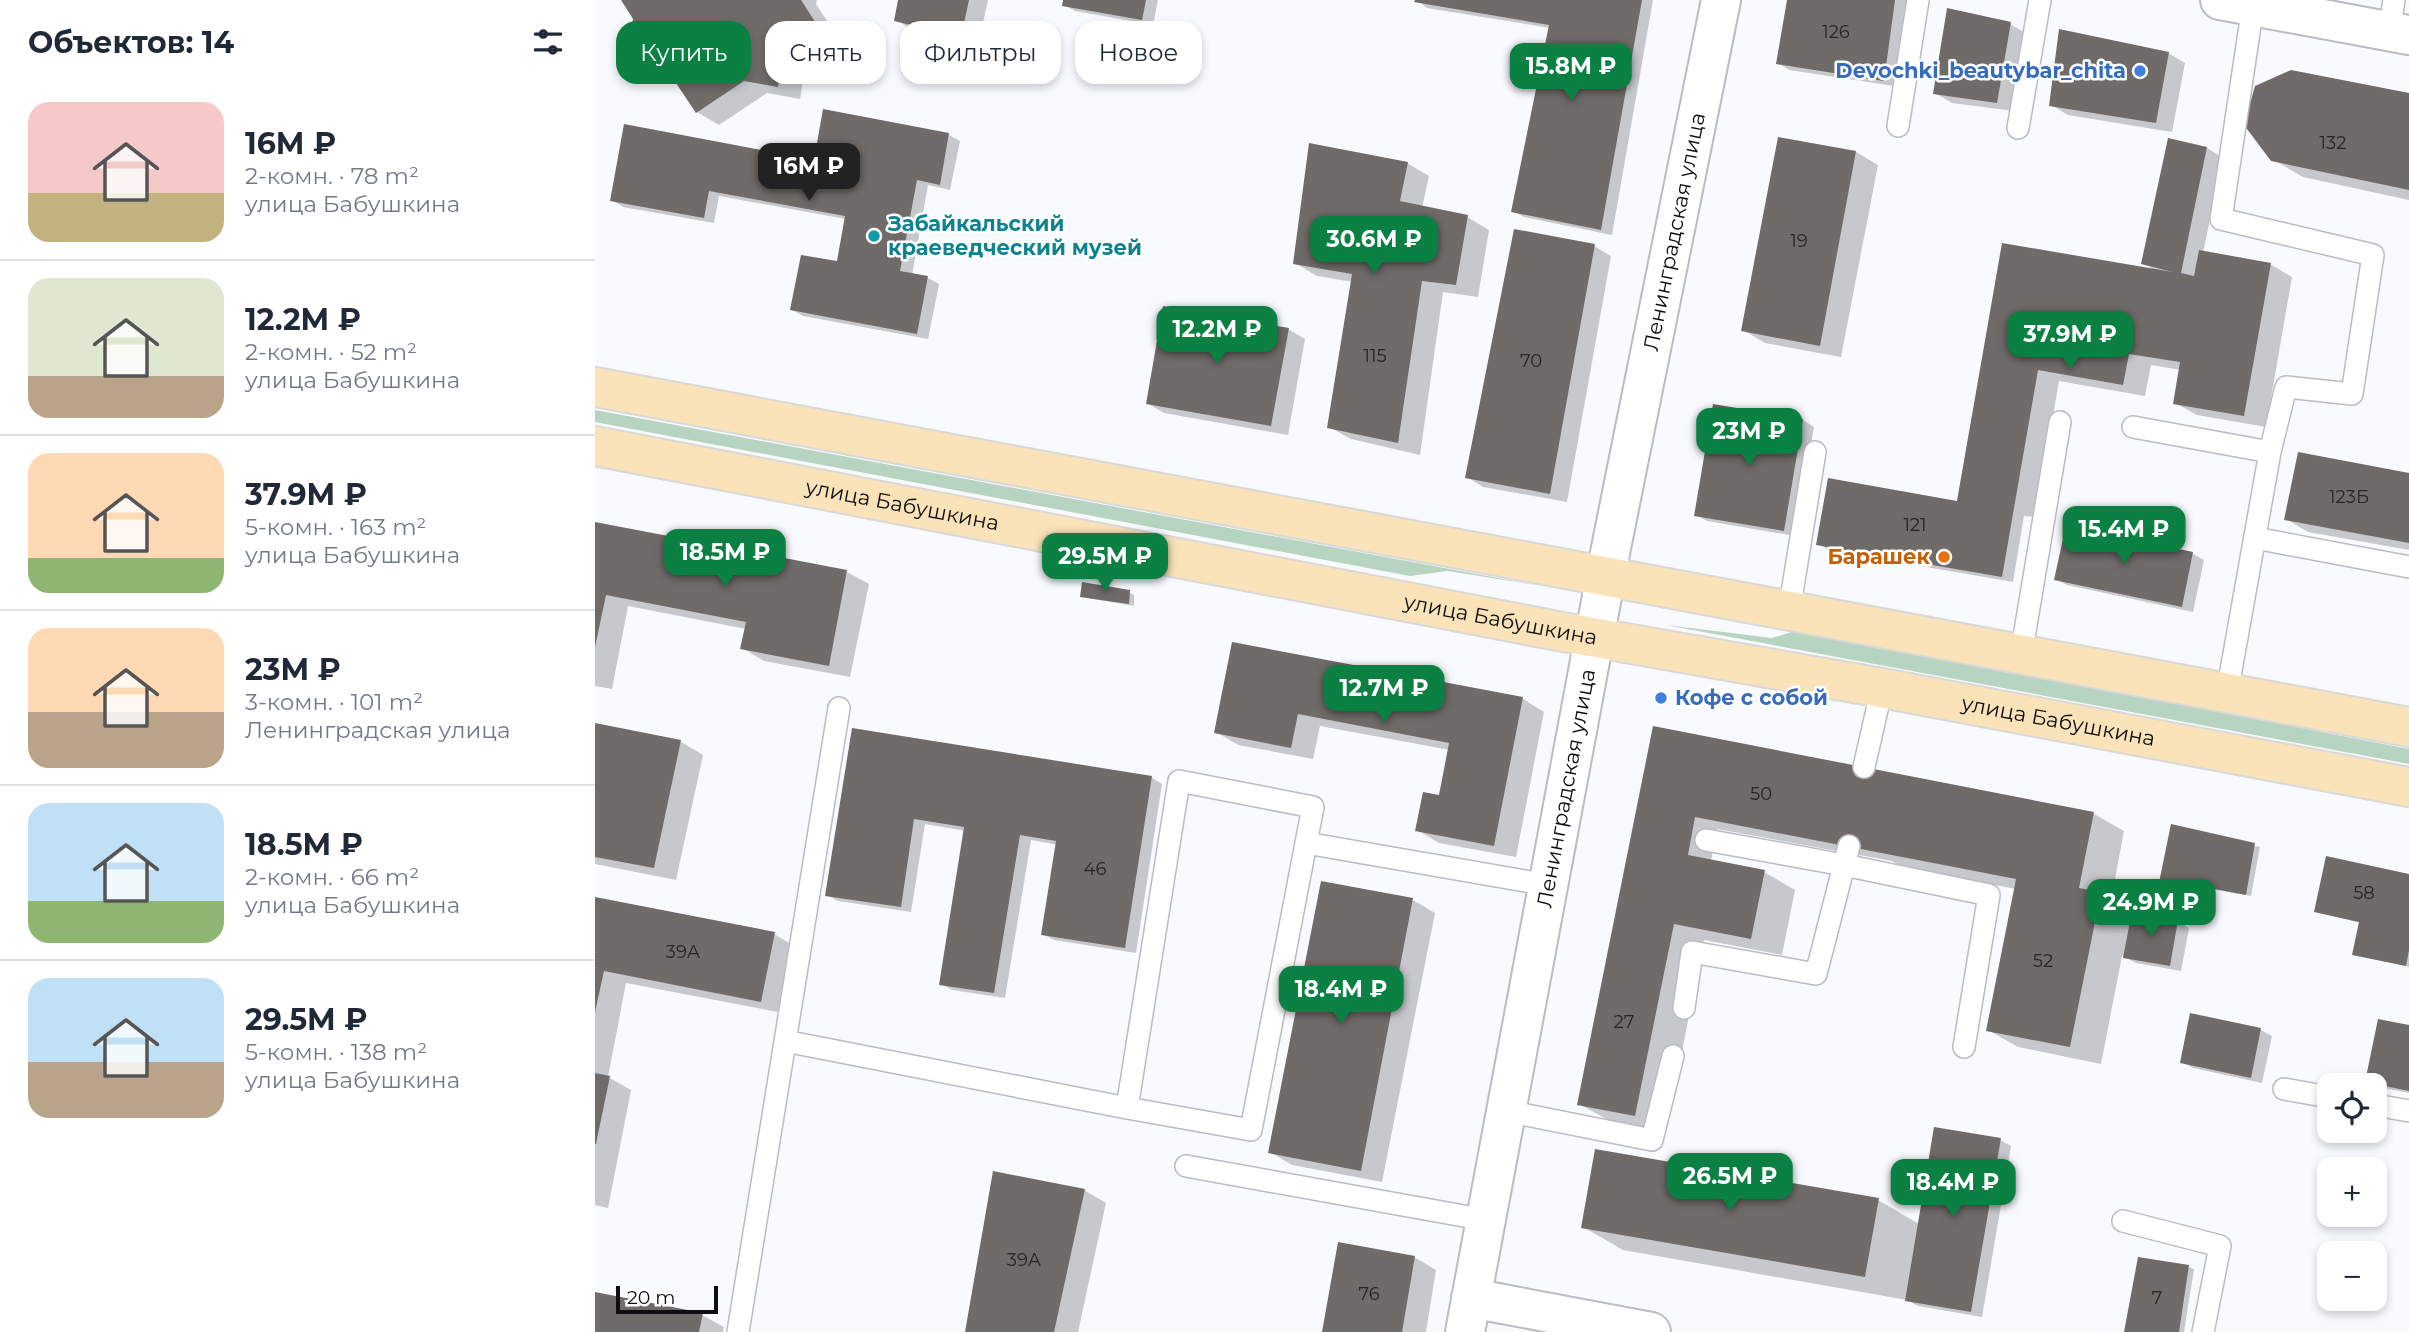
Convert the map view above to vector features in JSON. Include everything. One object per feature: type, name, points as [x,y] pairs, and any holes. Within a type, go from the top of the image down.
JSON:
[{"type":"main road","name":"Ленинградская улица","points":[[1468,1315],[1605,577],[1721,0]]},
{"type":"main road","points":[[2236,3],[2397,22]]},
{"type":"main road","points":[[595,387],[2409,727]]},
{"type":"main road","name":"улица Бабушкина","points":[[595,446],[1594,637],[2409,787]]},
{"type":"main road","points":[[1468,1315],[1651,1332]]},
{"type":"lane","points":[[1898,126],[1918,0]]},
{"type":"lane","points":[[2018,128],[2040,0]]},
{"type":"lane","points":[[2227,693],[2270,452],[2286,387],[2352,394],[2373,255],[2221,219],[2236,3]]},
{"type":"lane","points":[[2021,655],[2060,422]]},
{"type":"lane","points":[[2133,427],[2270,452]]},
{"type":"lane","points":[[1789,611],[1815,452]]},
{"type":"lane","points":[[2255,538],[2409,567]]},
{"type":"lane","points":[[1864,767],[1882,688]]},
{"type":"lane","points":[[738,1332],[839,708]]},
{"type":"lane","points":[[785,1041],[1127,1108],[1251,1130],[1313,807],[1179,781],[1127,1108]]},
{"type":"lane","points":[[1706,840],[1846,856],[1989,895],[1964,1047]]},
{"type":"lane","points":[[1306,843],[1548,885]]},
{"type":"lane","points":[[1684,1008],[1692,953],[1816,974],[1846,856]]},
{"type":"lane","points":[[1506,1111],[1652,1140],[1673,1056]]},
{"type":"lane","points":[[2284,1088],[2317,1095]]},
{"type":"lane","points":[[2387,1107],[2409,1111]]},
{"type":"lane","points":[[1186,1166],[1486,1220]]},
{"type":"lane","points":[[2123,1221],[2220,1246],[2203,1332]]},
{"type":"green space","points":[[595,410],[1541,586],[1448,571],[1410,576],[595,422]]},
{"type":"green space","points":[[1666,625],[1772,638],[1798,630],[2409,749],[2409,764]]},
{"type":"building","points":[[621,0],[801,0],[815,21],[765,21],[765,84],[778,84],[778,87],[751,82],[751,21],[633,19]]},
{"type":"building","points":[[898,0],[969,0],[964,21],[894,21]]},
{"type":"building","points":[[1063,0],[1146,0],[1142,20],[1062,6]]},
{"type":"building","points":[[1642,0],[1601,230],[1511,212],[1549,25],[1414,2]]},
{"type":"building","points":[[1787,0],[1895,0],[1884,81],[1776,64]]},
{"type":"building","points":[[1947,8],[2011,22],[1997,103],[1933,94]]},
{"type":"building","points":[[2059,29],[2169,52],[2156,123],[2049,106]]},
{"type":"building","points":[[2291,70],[2409,93],[2409,190],[2271,161],[2244,125],[2255,86]]},
{"type":"building","points":[[677,84],[740,84],[696,113]]},
{"type":"building","name":"Забайкальский краеведческий музей","points":[[823,109],[949,133],[940,185],[917,180],[900,271],[928,276],[917,334],[790,310],[801,255],[837,261],[845,216],[709,191],[704,218],[610,201],[624,124],[814,160]]},
{"type":"building","points":[[1778,137],[1856,151],[1820,346],[1741,331]]},
{"type":"building","points":[[2168,138],[2207,147],[2181,273],[2194,276],[2199,250],[2271,263],[2244,416],[2173,404],[2180,362],[2129,354],[2123,385],[2038,370],[2002,577],[1816,545],[1828,478],[1957,501],[2002,243],[2173,272],[2141,264]]},
{"type":"building","points":[[1309,143],[1408,162],[1400,201],[1468,215],[1456,285],[1422,281],[1398,443],[1327,428],[1352,274],[1293,264]]},
{"type":"building","points":[[1514,229],[1595,244],[1550,494],[1465,478]]},
{"type":"building","points":[[1163,306],[1289,328],[1271,426],[1146,404]]},
{"type":"building","points":[[1713,404],[1803,419],[1784,531],[1694,516]]},
{"type":"building","points":[[2298,452],[2409,473],[2409,543],[2284,520]]},
{"type":"building","points":[[595,522],[847,570],[829,666],[740,649],[746,622],[606,595],[595,647]]},
{"type":"building","points":[[2066,525],[2193,552],[2182,607],[2054,580]]},
{"type":"building","points":[[1082,582],[1130,590],[1129,604],[1080,597]]},
{"type":"building","points":[[1232,642],[1523,697],[1494,846],[1415,831],[1423,792],[1439,795],[1449,743],[1298,714],[1291,748],[1214,733]]},
{"type":"building","points":[[595,723],[681,740],[654,868],[595,857]]},
{"type":"building","points":[[1653,726],[2094,812],[2079,888],[2101,892],[2070,1047],[1986,1031],[2016,879],[1695,817],[1688,855],[1765,870],[1751,939],[1674,924],[1635,1116],[1577,1105]]},
{"type":"building","points":[[852,728],[1152,776],[1125,948],[1041,935],[1056,841],[1020,835],[994,993],[939,985],[964,827],[914,819],[901,907],[825,896]]},
{"type":"building","points":[[2171,824],[2255,843],[2246,895],[2194,885],[2187,913],[2154,907]]},
{"type":"building","points":[[2326,856],[2409,874],[2409,950],[2406,966],[2352,955],[2359,922],[2314,912]]},
{"type":"building","points":[[1321,881],[1413,898],[1361,1171],[1268,1153]]},
{"type":"building","points":[[595,897],[775,932],[761,1002],[604,971],[595,1012]]},
{"type":"building","points":[[2132,911],[2178,920],[2170,966],[2123,958]]},
{"type":"building","points":[[2190,1013],[2261,1028],[2251,1078],[2180,1063]]},
{"type":"building","points":[[2378,1019],[2409,1025],[2409,1091],[2387,1086],[2387,1073],[2367,1073]]},
{"type":"building","points":[[595,1073],[610,1076],[596,1144],[595,1144]]},
{"type":"building","points":[[1934,1127],[2001,1138],[1971,1312],[1905,1301]]},
{"type":"building","points":[[1595,1149],[1879,1198],[1865,1277],[1581,1228]]},
{"type":"building","points":[[993,1171],[1085,1189],[1054,1332],[965,1332]]},
{"type":"building","points":[[1338,1242],[1415,1256],[1402,1332],[1322,1332]]},
{"type":"building","points":[[2138,1257],[2189,1265],[2179,1332],[2124,1332]]},
{"type":"building","points":[[595,1292],[703,1313],[699,1332],[595,1332]]},
{"type":"place","name":"Devochki_beautybar_chita","points":[[2140,71]]},
{"type":"place","name":"Забайкальский краеведческий музей","points":[[874,236]]},
{"type":"place","name":"Барашек","points":[[1944,557]]},
{"type":"place","name":"Кофе с собой","points":[[1661,698]]}]
